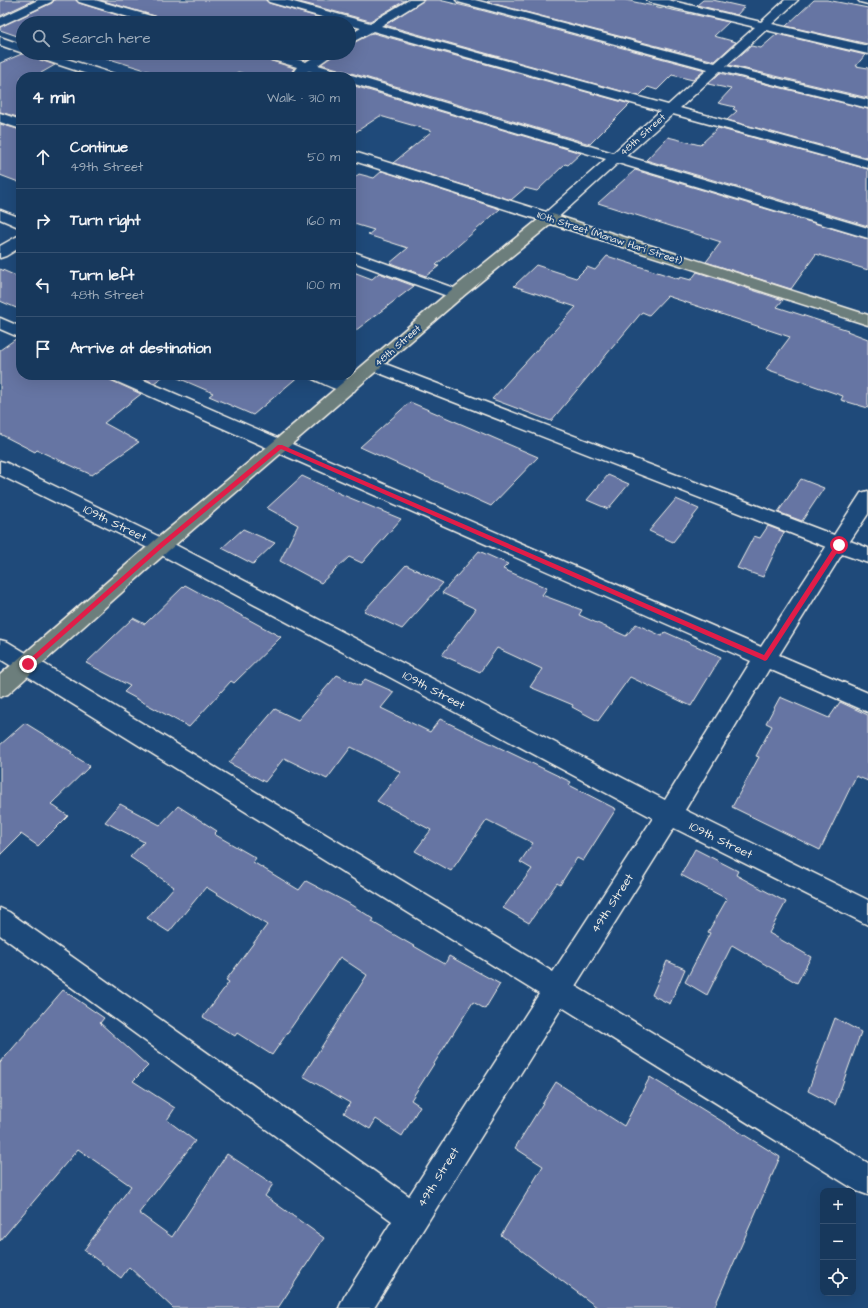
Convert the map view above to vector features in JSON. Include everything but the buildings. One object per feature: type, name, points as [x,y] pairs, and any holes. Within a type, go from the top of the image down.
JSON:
[{"type":"main road","name":"48th Street","points":[[0,688],[161,546],[375,365],[456,294],[549,218]]},
{"type":"main road","name":"110th Street (Manaw Hari Street)","points":[[549,218],[868,320]]},
{"type":"street","points":[[0,22],[44,0]]},
{"type":"street","points":[[83,0],[137,16]]},
{"type":"street","points":[[273,0],[332,16]]},
{"type":"street","points":[[356,36],[417,0]]},
{"type":"street","points":[[462,0],[717,67],[868,104]]},
{"type":"street","points":[[653,0],[868,50]]},
{"type":"street","name":"48th Street","points":[[549,218],[792,0]]},
{"type":"street","points":[[864,0],[868,1]]},
{"type":"street","points":[[356,23],[868,164]]},
{"type":"street","points":[[0,41],[16,47]]},
{"type":"street","points":[[58,60],[95,72]]},
{"type":"street","points":[[287,60],[327,72]]},
{"type":"street","points":[[298,72],[317,60]]},
{"type":"street","points":[[356,80],[868,233]]},
{"type":"street","points":[[0,117],[16,123]]},
{"type":"street","name":"110th Street (Manaw Hari Street)","points":[[356,157],[549,218]]},
{"type":"street","points":[[0,214],[16,221]]},
{"type":"street","points":[[356,258],[456,294]]},
{"type":"street","points":[[0,323],[16,331]]},
{"type":"street","points":[[375,365],[868,556]]},
{"type":"street","points":[[128,380],[868,703]]},
{"type":"street","points":[[331,380],[348,387]]},
{"type":"street","name":"109th Street","points":[[0,467],[161,546],[668,814],[868,913]]},
{"type":"street","name":"49th Street","points":[[355,1308],[765,658],[868,498]]},
{"type":"street","points":[[0,648],[868,1180]]},
{"type":"street","points":[[0,920],[412,1217]]},
{"type":"route","points":[[28,664],[161,546],[280,446],[765,658],[839,545]]}]
